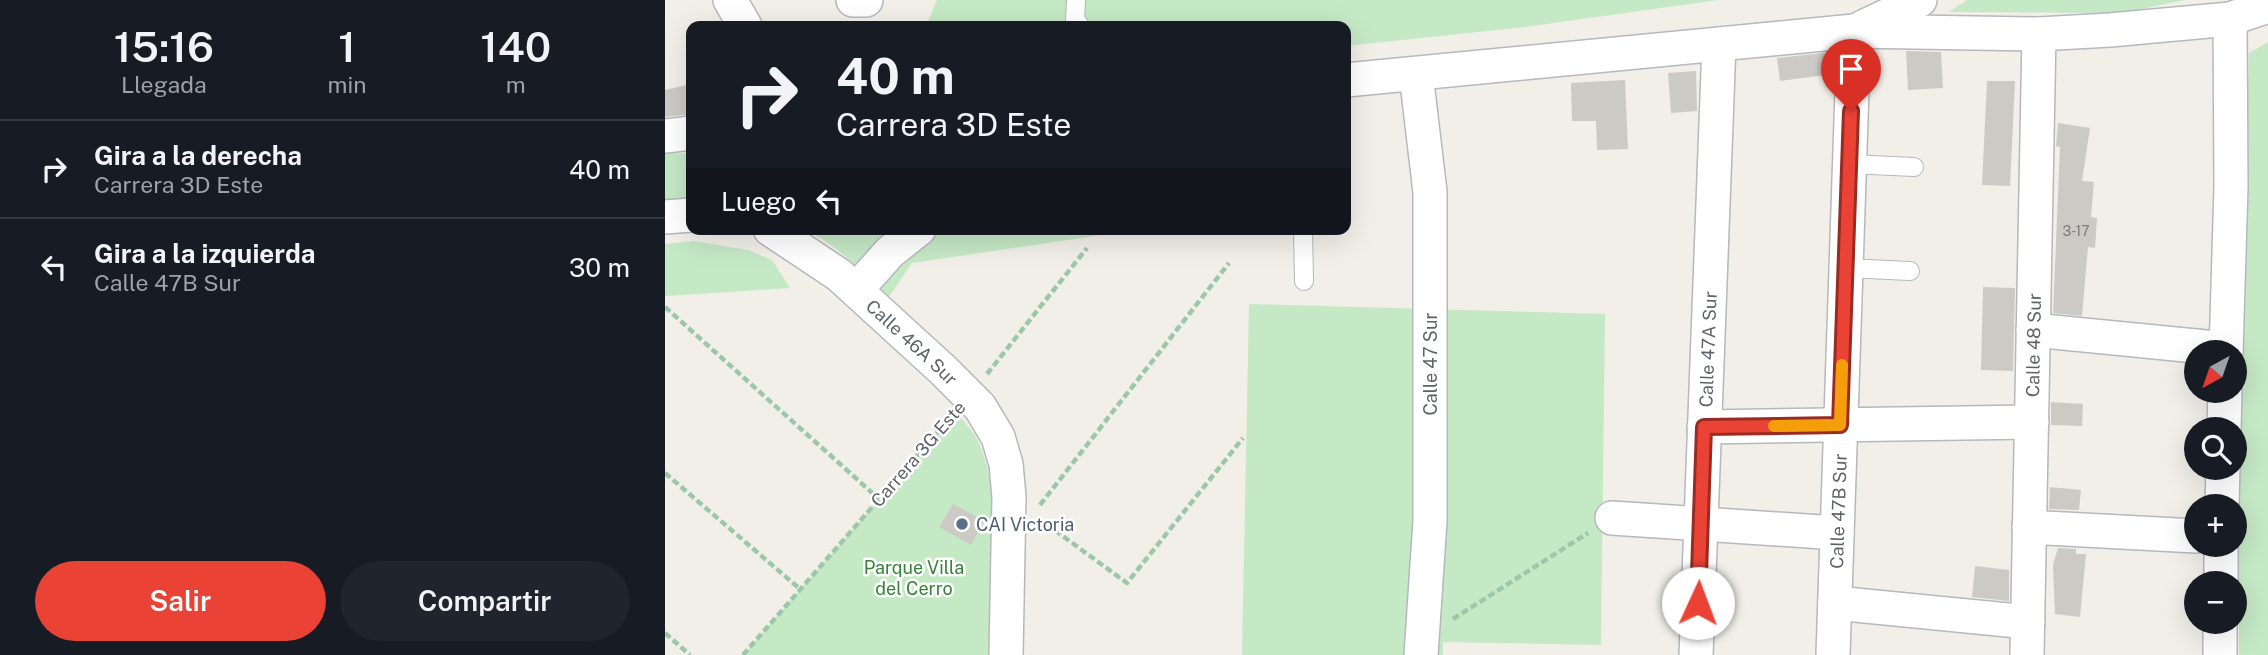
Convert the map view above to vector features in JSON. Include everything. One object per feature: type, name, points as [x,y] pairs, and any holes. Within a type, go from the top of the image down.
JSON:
[{"type":"street","points":[[730,0],[744,21]]},
{"type":"street","points":[[750,21],[761,0]]},
{"type":"street","points":[[853,0],[866,0]]},
{"type":"street","points":[[1854,31],[1920,0]]},
{"type":"street","points":[[1351,80],[1854,31],[2039,34],[2230,19],[2268,6]]},
{"type":"street","points":[[2226,340],[2231,187],[2230,19]]},
{"type":"street","name":"Calle 47B Sur","points":[[1833,655],[1854,31]]},
{"type":"street","name":"Calle 48 Sur","points":[[2027,655],[2039,34]]},
{"type":"street","name":"Calle 47A Sur","points":[[1696,655],[1719,44]]},
{"type":"street","name":"Calle 47 Sur","points":[[1416,74],[1430,191],[1430,520],[1422,647]]},
{"type":"street","points":[[665,136],[686,134]]},
{"type":"street","points":[[665,216],[686,215]]},
{"type":"street","name":"Calle 46A Sur","points":[[779,235],[839,275],[943,370],[980,407],[998,437],[1006,464],[1009,497],[1006,655]]},
{"type":"street","points":[[856,290],[890,252],[911,235]]},
{"type":"street","points":[[2033,330],[2184,346]]},
{"type":"street","points":[[1704,427],[2032,422]]},
{"type":"street","points":[[1612,517],[1837,533]]},
{"type":"street","points":[[2029,527],[2184,535]]},
{"type":"street","points":[[1835,603],[2028,622]]},
{"type":"street","points":[[2220,634],[2220,655]]},
{"type":"lane","points":[[1076,0],[1076,21]]},
{"type":"lane","points":[[1849,164],[1915,167]]},
{"type":"lane","points":[[1303,235],[1304,281]]},
{"type":"lane","points":[[1846,268],[1910,271]]},
{"type":"path","name":"Carrera 3G Este","points":[[743,655],[969,396],[1087,247]]},
{"type":"path","points":[[1229,263],[1033,514],[1127,583],[1243,438]]},
{"type":"path","points":[[665,307],[879,499]]},
{"type":"path","points":[[665,473],[800,590]]},
{"type":"path","points":[[1422,647],[1612,517]]},
{"type":"path","points":[[665,633],[690,655]]},
{"type":"green space","points":[[937,0],[1718,0],[1525,27],[1351,45],[1351,21],[928,21]]},
{"type":"green space","points":[[1967,0],[2185,0],[2122,13],[1949,12]]},
{"type":"green space","points":[[2268,42],[2268,655],[2239,655],[2239,634],[2247,634],[2247,571],[2239,571],[2239,557],[2247,557],[2247,494],[2238,494],[2238,480],[2247,480],[2247,417],[2238,417],[2238,403],[2247,403],[2247,340],[2239,340],[2249,53]]},
{"type":"green space","points":[[686,153],[686,205],[665,205],[665,154]]},
{"type":"green space","points":[[816,235],[1101,235],[912,263],[889,297]]},
{"type":"green space","points":[[694,241],[748,250],[772,260],[790,288],[665,296],[665,244]]},
{"type":"green space","points":[[1249,304],[1605,314],[1601,645],[1443,642],[1443,655],[1242,655]]},
{"type":"green space","name":"Parque Villa del Cerro","points":[[956,411],[978,441],[987,465],[992,491],[995,546],[990,655],[743,655]]},
{"type":"building","points":[[1906,51],[1941,52],[1943,88],[1908,90]]},
{"type":"building","points":[[1832,52],[1833,74],[1780,81],[1777,58]]},
{"type":"building","points":[[1696,71],[1697,111],[1671,113],[1668,73]]},
{"type":"building","points":[[1625,80],[1628,149],[1597,150],[1596,121],[1572,121],[1571,83]]},
{"type":"building","points":[[1987,81],[2015,81],[2010,186],[1982,185]]},
{"type":"building","points":[[686,85],[686,115],[665,117],[665,90]]},
{"type":"building","points":[[2058,123],[2090,128],[2082,181],[2094,182],[2091,217],[2097,218],[2095,248],[2088,247],[2082,316],[2053,313],[2060,147],[2056,146]]},
{"type":"building","points":[[1983,287],[2015,288],[2013,371],[1981,370]]},
{"type":"building","points":[[2051,402],[2083,404],[2082,426],[2051,425]]},
{"type":"building","points":[[2050,487],[2081,490],[2079,510],[2049,509]]},
{"type":"building","name":"CAI Victoria","points":[[953,504],[984,521],[971,545],[939,527]]},
{"type":"building","points":[[2058,548],[2076,549],[2076,554],[2086,554],[2080,617],[2055,614],[2053,565]]},
{"type":"building","points":[[1975,566],[2009,570],[2009,601],[1972,597]]},
{"type":"slow traffic","points":[[1774,426],[1840,425],[1842,365]]},
{"type":"place","name":"CAI Victoria","points":[[962,524]]},
{"type":"route","points":[[1698,603],[1704,427],[1840,425],[1851,111]]}]
